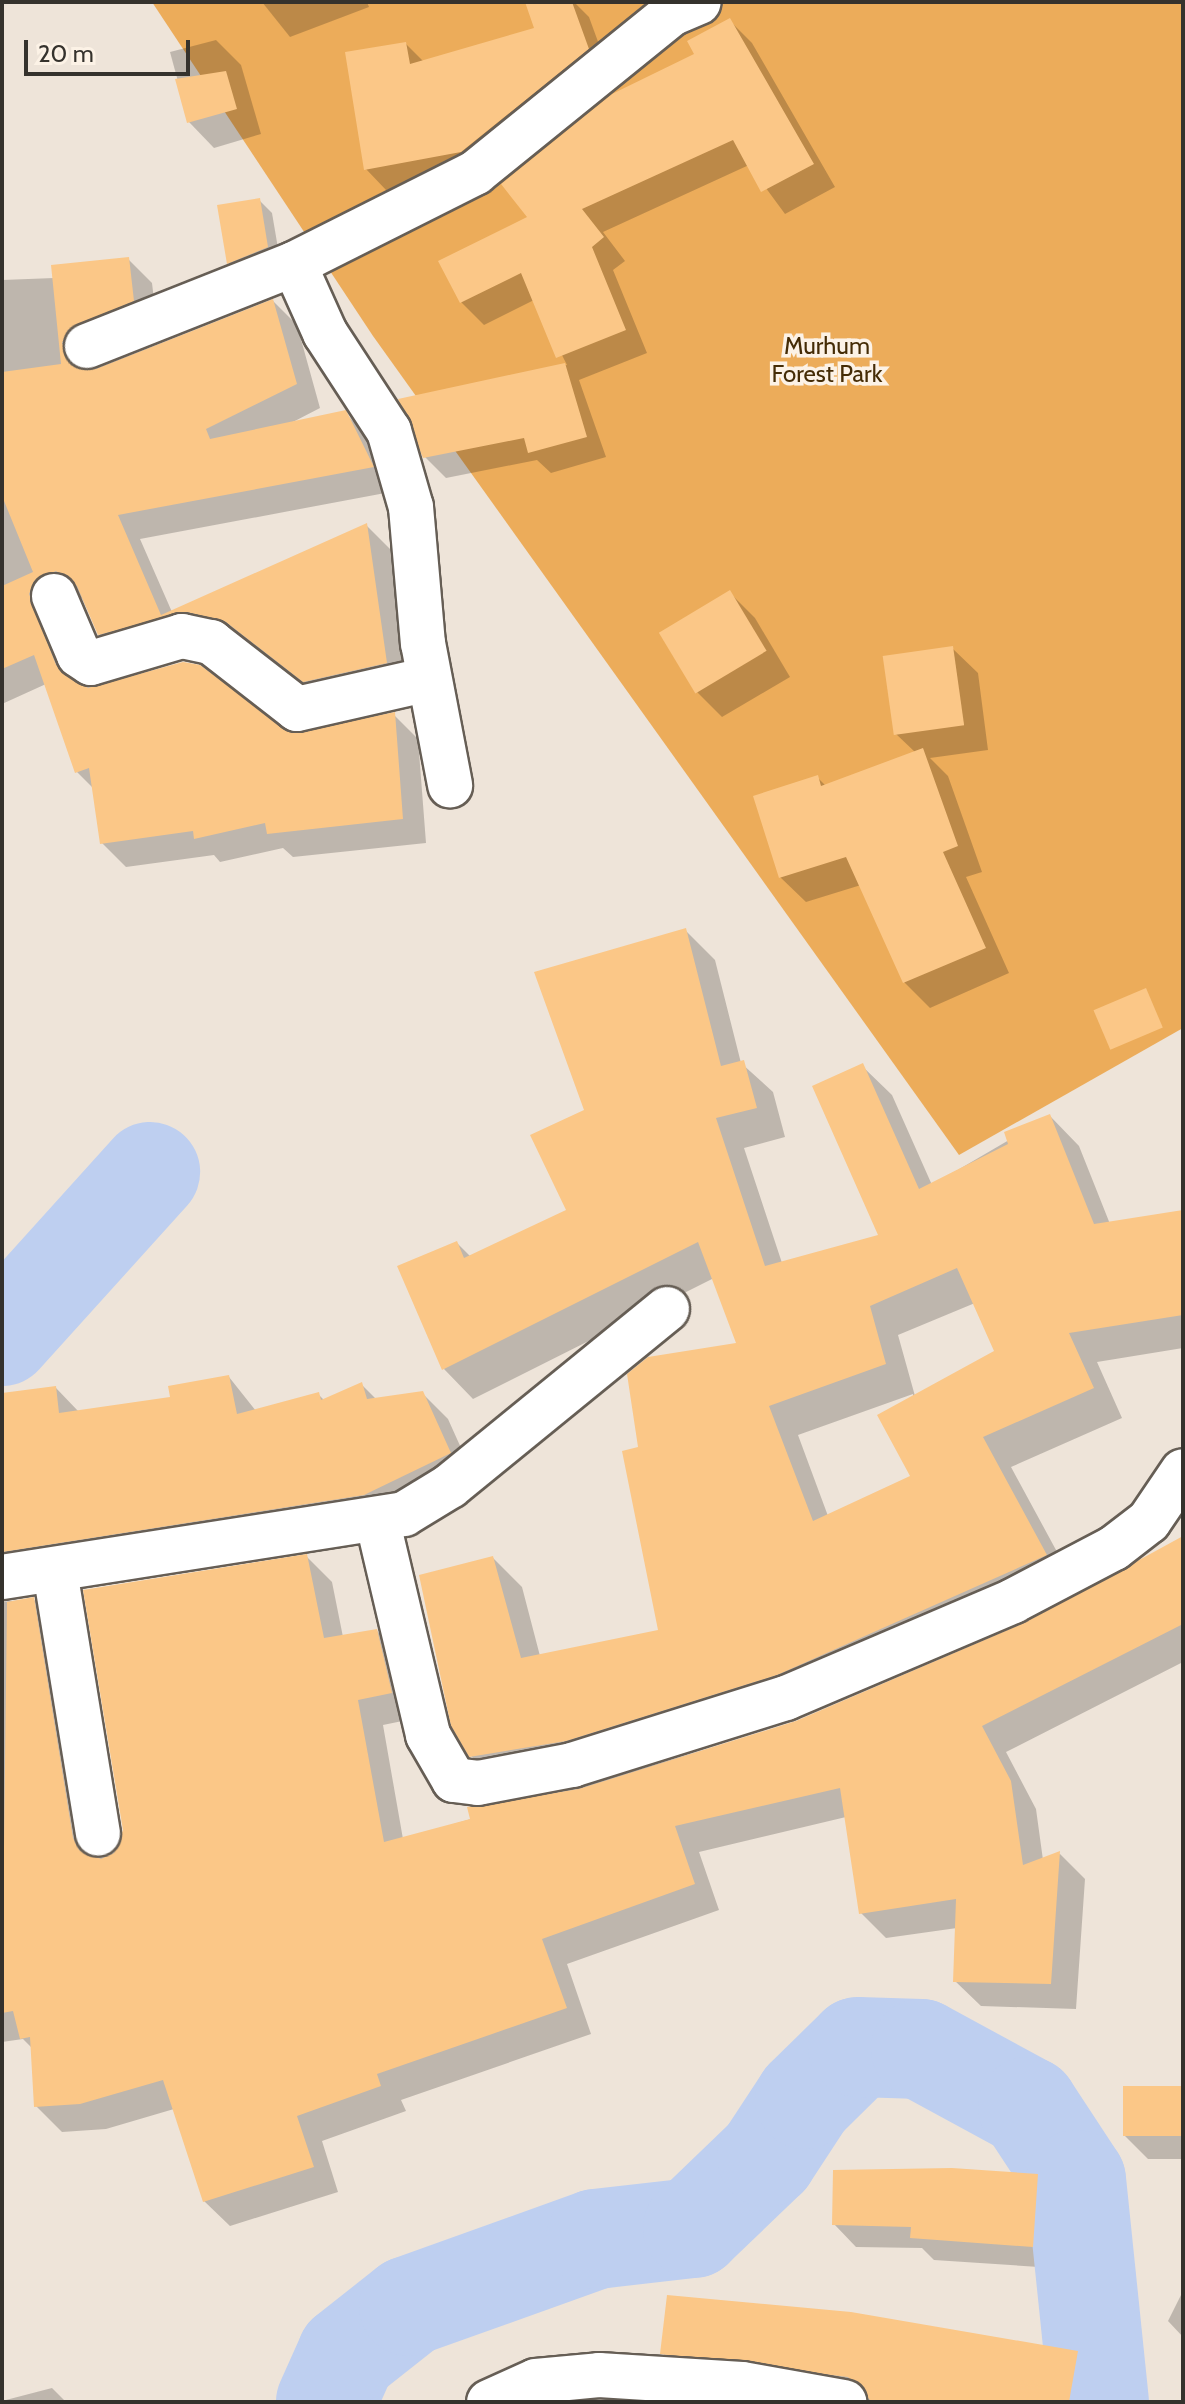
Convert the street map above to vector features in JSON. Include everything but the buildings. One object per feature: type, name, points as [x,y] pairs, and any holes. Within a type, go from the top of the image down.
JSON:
[{"type":"street","points":[[87,346],[294,264],[475,173],[671,14],[699,2]]},
{"type":"street","points":[[294,264],[325,333],[389,431],[411,507],[429,679],[450,785]]},
{"type":"street","points":[[54,596],[79,655],[91,663],[182,636],[211,642],[297,709],[429,679]]},
{"type":"street","points":[[2,1577],[378,1523],[450,1486],[667,1309]]},
{"type":"street","points":[[378,1523],[428,1735],[454,1780],[478,1783],[572,1765],[786,1698],[1013,1601],[1126,1539],[1149,1521],[1183,1471]]},
{"type":"street","points":[[55,1571],[98,1834]]},
{"type":"street","points":[[489,2402],[536,2381],[599,2375],[742,2384],[844,2402]]},
{"type":"green space","name":"Murhum Forest Park","points":[[152,2],[1183,2],[1183,1028],[959,1155],[373,336]]},
{"type":"waterway","points":[[2,1336],[150,1172]]},
{"type":"waterway","points":[[326,2402],[347,2355],[409,2306],[596,2239],[693,2228],[767,2157],[805,2099],[858,2047],[921,2049],[1028,2107],[1076,2180],[1099,2402]]}]
